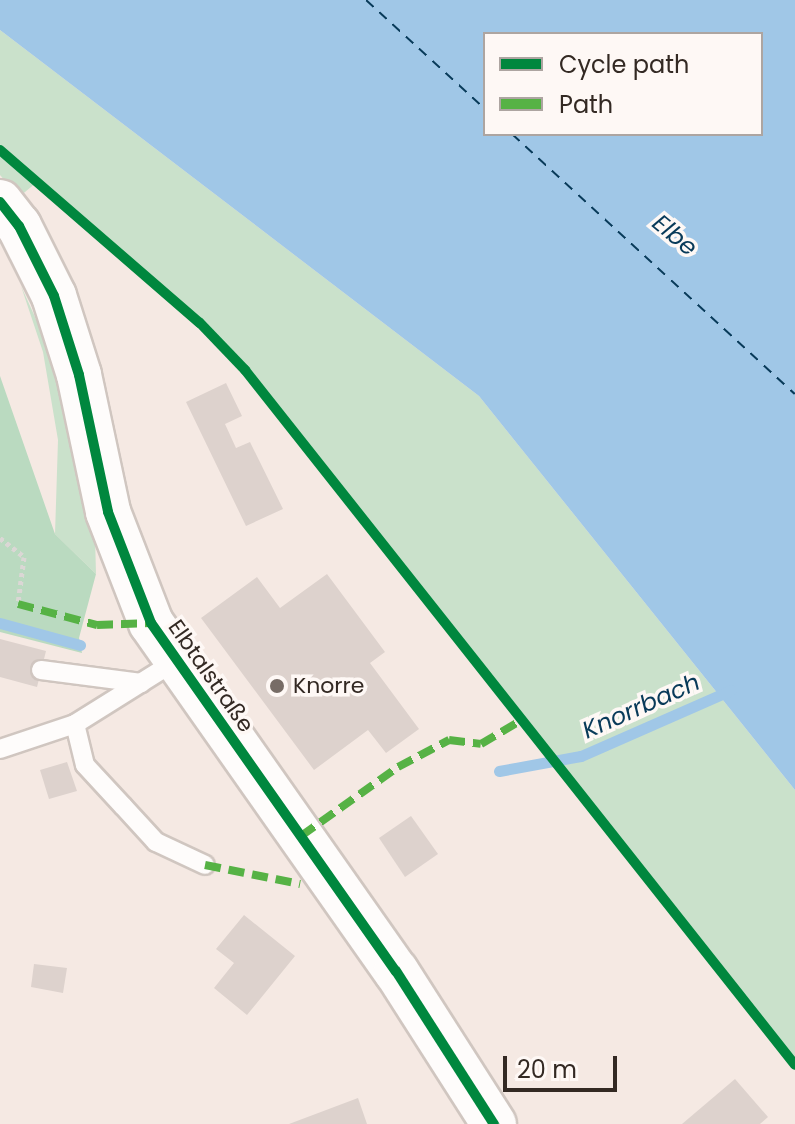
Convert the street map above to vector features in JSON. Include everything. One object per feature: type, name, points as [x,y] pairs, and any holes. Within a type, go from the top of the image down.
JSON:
[{"type":"street","name":"Elbtalstraße","points":[[0,202],[26,237],[54,296],[79,375],[122,557],[151,623],[159,672],[396,971],[494,1124]]},
{"type":"lane","points":[[41,670],[159,672]]},
{"type":"lane","points":[[0,749],[75,724],[159,672]]},
{"type":"lane","points":[[75,724],[85,765],[156,842],[205,865]]},
{"type":"path","points":[[0,538],[24,557],[18,604]]},
{"type":"green space","points":[[0,30],[479,396],[795,790],[795,1065],[245,370],[200,323],[37,182],[19,197],[0,175]]},
{"type":"green space","points":[[21,286],[49,348],[95,536],[96,574],[55,534],[58,440],[43,352]]},
{"type":"green space","points":[[0,376],[55,534],[96,574],[79,638],[82,653],[0,632]]},
{"type":"water","name":"Elbe","points":[[0,0],[795,0],[795,790],[479,396],[0,30]]},
{"type":"building","points":[[226,383],[242,416],[225,424],[236,448],[250,442],[283,509],[246,526],[186,402]]},
{"type":"building","points":[[327,574],[385,652],[370,663],[419,729],[386,753],[368,730],[314,770],[201,618],[257,577],[280,608]]},
{"type":"building","points":[[0,639],[46,651],[37,687],[0,677]]},
{"type":"building","points":[[67,762],[77,791],[49,799],[40,770]]},
{"type":"building","points":[[411,816],[438,854],[405,877],[379,838]]},
{"type":"building","points":[[244,915],[295,956],[247,1015],[214,988],[234,963],[216,949]]},
{"type":"building","points":[[34,964],[67,968],[63,993],[31,987]]},
{"type":"building","points":[[735,1079],[768,1117],[760,1124],[682,1124]]},
{"type":"building","points":[[358,1098],[367,1124],[289,1124]]},
{"type":"waterway","name":"Knorrbach","points":[[0,623],[80,645]]},
{"type":"waterway","name":"Knorrbach","points":[[499,771],[581,756],[731,690]]},
{"type":"ferry route","points":[[366,0],[483,107]]},
{"type":"ferry route","points":[[514,136],[795,394]]},
{"type":"marked path","points":[[18,604],[97,625],[151,623]]},
{"type":"marked path","points":[[301,836],[398,767],[449,740],[481,744],[520,721]]},
{"type":"marked path","points":[[205,865],[300,884]]},
{"type":"cycle path","points":[[0,150],[200,323],[245,370],[795,1065]]},
{"type":"cycle path","points":[[0,202],[19,226],[54,296],[79,375],[108,512],[151,623],[396,971],[494,1124]]},
{"type":"place","name":"Knorre","points":[[277,686]]}]
